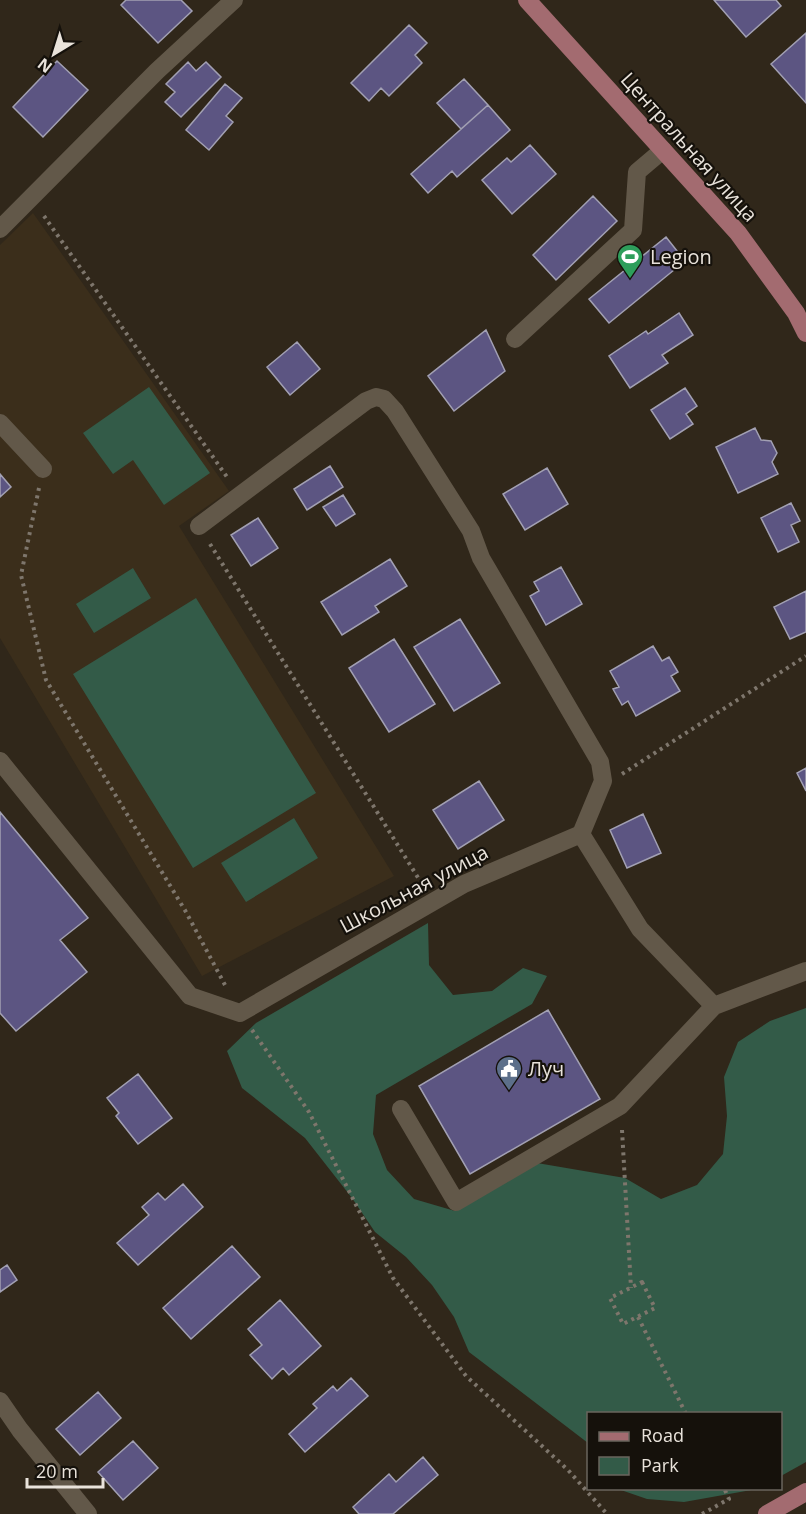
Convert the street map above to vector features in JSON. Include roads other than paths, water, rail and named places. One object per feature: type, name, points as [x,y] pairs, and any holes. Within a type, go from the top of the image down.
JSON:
[{"type":"main road","name":"Центральная улица","points":[[527,0],[738,233],[796,313],[806,333]]},
{"type":"main road","points":[[767,1514],[806,1492]]},
{"type":"street","points":[[0,229],[157,71],[234,0]]},
{"type":"street","points":[[515,339],[633,230],[637,172],[663,150]]},
{"type":"street","points":[[199,526],[366,401],[376,397],[384,399],[395,411],[471,531],[481,558],[600,762],[603,781],[581,834],[640,929],[714,1006]]},
{"type":"street","points":[[0,423],[43,469]]},
{"type":"street","name":"Школьная улица","points":[[0,761],[190,996],[240,1012],[464,884],[581,834]]},
{"type":"street","points":[[401,1109],[456,1202],[620,1106],[714,1006],[806,971]]},
{"type":"street","points":[[0,1401],[20,1430],[88,1514]]},
{"type":"place","name":"Legion","points":[[630,280]]},
{"type":"place","name":"Луч","points":[[509,1092]]}]
